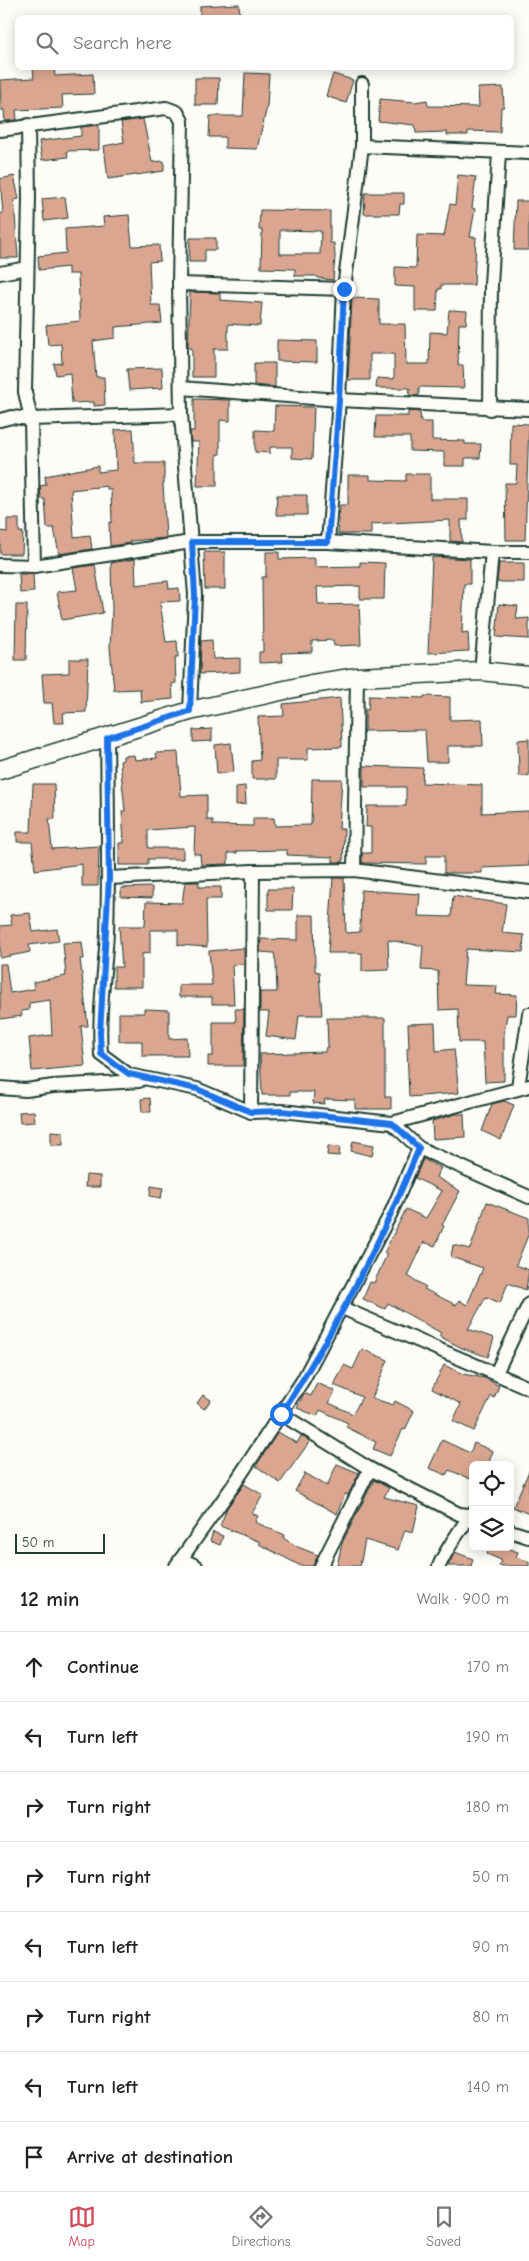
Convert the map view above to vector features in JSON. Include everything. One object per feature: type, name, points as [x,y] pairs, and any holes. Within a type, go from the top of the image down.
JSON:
[{"type":"main road","points":[[0,770],[190,711],[312,684],[357,677],[481,671],[529,676]]},
{"type":"street","points":[[328,542],[339,400],[344,289],[362,146],[362,84]]},
{"type":"street","points":[[0,130],[166,108],[177,112],[182,120],[179,284],[181,414],[195,595],[190,711]]},
{"type":"street","points":[[28,125],[30,198],[25,392],[31,419],[34,566]]},
{"type":"street","points":[[362,146],[529,154]]},
{"type":"street","points":[[490,409],[491,285],[499,153]]},
{"type":"street","points":[[0,273],[27,268]]},
{"type":"street","points":[[179,284],[344,289]]},
{"type":"street","points":[[181,388],[339,400],[490,409],[529,409]]},
{"type":"street","points":[[0,420],[12,417],[31,419],[181,414]]},
{"type":"street","points":[[0,565],[34,566],[192,542],[328,542],[492,552],[529,552]]},
{"type":"street","points":[[481,671],[492,552]]},
{"type":"street","points":[[354,870],[357,677]]},
{"type":"street","points":[[107,738],[109,878],[100,1033],[101,1054],[129,1074],[160,1080],[215,1095],[251,1112],[282,1111],[392,1123],[524,1086],[529,1014]]},
{"type":"street","points":[[109,878],[253,871],[354,870],[529,892]]},
{"type":"street","points":[[251,1112],[253,871]]},
{"type":"street","points":[[0,1088],[26,1090],[53,1086],[160,1080]]},
{"type":"street","points":[[392,1123],[419,1148],[529,1197]]},
{"type":"street","points":[[196,1566],[178,1562],[303,1380],[391,1213],[419,1148]]},
{"type":"street","points":[[496,1372],[529,1304]]},
{"type":"street","points":[[342,1308],[496,1372],[529,1388]]},
{"type":"street","points":[[281,1414],[370,1469],[459,1514],[469,1516]]},
{"type":"street","points":[[321,1566],[370,1469]]},
{"type":"street","points":[[439,1566],[446,1550],[451,1546],[469,1519]]},
{"type":"street","points":[[514,1532],[529,1537]]},
{"type":"building","points":[[239,4],[240,15],[200,15],[200,6]]},
{"type":"building","points":[[33,70],[54,70],[55,76],[93,74],[94,94],[62,95],[63,108],[16,110],[17,120],[5,121],[4,110],[1,110],[0,80],[34,78]]},
{"type":"building","points":[[245,73],[269,74],[267,107],[257,149],[225,148],[225,137],[209,137],[210,116],[243,116]]},
{"type":"building","points":[[333,74],[353,80],[346,103],[326,96]]},
{"type":"building","points":[[195,78],[219,78],[218,105],[195,105]]},
{"type":"building","points":[[503,87],[504,107],[501,107],[500,132],[468,131],[468,135],[447,135],[447,132],[416,133],[415,125],[378,121],[380,99],[415,102],[427,100],[428,106],[479,107],[478,88]]},
{"type":"building","points":[[143,119],[152,162],[164,161],[164,171],[108,179],[104,146],[124,142],[121,122]]},
{"type":"building","points":[[99,125],[99,150],[67,151],[68,157],[42,160],[39,141],[81,136],[81,127]]},
{"type":"building","points":[[458,175],[476,177],[472,208],[475,209],[470,237],[476,237],[474,285],[441,285],[441,289],[438,289],[437,311],[415,311],[415,287],[395,286],[395,267],[416,268],[417,235],[444,236],[450,204],[455,205]]},
{"type":"building","points":[[14,176],[19,199],[14,200],[18,258],[0,258],[0,213],[3,213],[0,179]]},
{"type":"building","points":[[365,193],[404,193],[404,204],[400,204],[399,214],[364,214]]},
{"type":"building","points":[[65,197],[68,218],[44,221],[42,199]]},
{"type":"building","points":[[516,201],[529,201],[529,250],[514,250]]},
{"type":"building","points":[[260,210],[330,211],[330,243],[334,243],[335,257],[333,280],[316,276],[295,276],[295,269],[261,268],[262,230],[259,230]],"holes":[[[280,230],[321,231],[320,254],[280,254]]]},
{"type":"building","points":[[129,215],[132,246],[159,245],[160,261],[149,262],[151,305],[160,305],[162,323],[115,327],[115,338],[93,341],[96,377],[104,377],[105,405],[94,406],[94,402],[72,403],[70,373],[56,375],[54,364],[62,363],[61,344],[48,345],[46,325],[80,321],[78,274],[68,274],[68,267],[39,270],[38,256],[66,253],[65,229],[104,226],[103,217]]},
{"type":"building","points":[[190,238],[216,238],[216,250],[205,250],[205,262],[189,262]]},
{"type":"building","points":[[190,292],[220,293],[220,300],[262,303],[260,326],[228,324],[228,349],[214,349],[214,377],[192,377],[192,348],[188,348]]},
{"type":"building","points":[[352,298],[379,299],[379,324],[405,324],[406,364],[429,364],[430,332],[447,333],[449,310],[467,311],[466,324],[459,324],[458,365],[463,365],[464,388],[419,387],[419,396],[409,395],[410,388],[376,388],[377,378],[394,379],[394,354],[370,354],[370,380],[348,380]]},
{"type":"building","points":[[277,340],[317,341],[317,362],[277,361]]},
{"type":"building","points":[[254,363],[275,363],[275,387],[254,385]]},
{"type":"building","points":[[162,368],[163,388],[129,390],[127,369]]},
{"type":"building","points":[[194,399],[230,400],[230,421],[220,420],[220,454],[217,454],[217,486],[197,486],[199,442],[191,442],[190,431],[194,431]]},
{"type":"building","points":[[275,406],[314,407],[312,459],[292,458],[292,447],[270,447],[270,453],[255,452],[255,430],[274,431]]},
{"type":"building","points":[[408,411],[420,412],[421,422],[432,422],[432,440],[465,441],[465,444],[481,444],[480,458],[465,458],[465,466],[444,466],[444,452],[410,451],[410,437],[375,437],[376,416],[408,416]]},
{"type":"building","points":[[511,423],[529,424],[525,540],[506,540],[505,483],[516,483],[517,465],[510,465]]},
{"type":"building","points":[[133,429],[135,463],[164,463],[163,483],[166,538],[130,541],[130,543],[110,546],[109,523],[112,522],[111,489],[107,489],[107,486],[71,490],[74,537],[90,535],[92,549],[59,554],[54,528],[47,528],[45,499],[41,499],[40,486],[46,485],[45,476],[98,466],[98,472],[116,470],[115,430]]},
{"type":"building","points":[[406,474],[430,474],[430,499],[468,499],[468,520],[461,520],[462,542],[450,541],[450,520],[371,524],[371,534],[338,534],[340,505],[348,505],[348,475],[370,475],[370,480],[406,481]]},
{"type":"building","points":[[277,495],[307,495],[307,515],[276,515]]},
{"type":"building","points":[[7,519],[19,519],[19,532],[23,532],[22,554],[0,554],[0,531],[7,532]]},
{"type":"building","points":[[204,552],[225,552],[225,589],[205,589]]},
{"type":"building","points":[[266,552],[279,552],[279,559],[315,558],[315,567],[360,566],[360,562],[385,563],[384,599],[360,599],[360,586],[317,587],[318,605],[359,604],[361,645],[334,646],[333,640],[312,641],[312,652],[282,653],[283,662],[259,663],[259,652],[263,652],[262,577],[266,577]]},
{"type":"building","points":[[432,557],[470,559],[470,584],[464,584],[462,633],[468,632],[469,651],[428,653]]},
{"type":"building","points":[[135,559],[136,585],[168,581],[169,589],[179,588],[180,601],[160,602],[166,642],[177,641],[178,657],[175,657],[176,683],[172,684],[173,699],[141,702],[140,689],[114,690],[110,647],[112,610],[111,563]]},
{"type":"building","points":[[499,563],[524,563],[524,582],[497,582]]},
{"type":"building","points":[[95,565],[103,613],[62,620],[57,592],[77,590],[73,568]]},
{"type":"building","points":[[19,574],[33,574],[34,592],[20,593]]},
{"type":"building","points":[[499,604],[518,606],[516,619],[529,618],[529,639],[496,637]]},
{"type":"building","points":[[16,605],[27,605],[26,660],[15,660]]},
{"type":"building","points":[[212,640],[213,659],[240,658],[240,672],[200,674],[201,641]]},
{"type":"building","points":[[69,659],[88,659],[86,712],[63,713],[64,723],[54,723],[52,703],[44,703],[42,674],[69,673]]},
{"type":"building","points":[[369,696],[450,697],[450,720],[482,719],[483,746],[448,746],[448,762],[427,762],[425,730],[365,731],[365,710],[368,710]]},
{"type":"building","points":[[340,698],[342,747],[308,748],[308,760],[276,760],[276,779],[252,779],[252,761],[260,760],[258,717],[284,716],[283,704]]},
{"type":"building","points":[[212,729],[212,741],[193,742],[193,730]]},
{"type":"building","points":[[529,739],[529,776],[519,776],[518,740]]},
{"type":"building","points":[[231,743],[234,772],[217,774],[215,745]]},
{"type":"building","points":[[178,752],[181,796],[207,795],[207,820],[213,820],[213,825],[253,826],[253,818],[274,818],[275,826],[311,825],[312,779],[342,779],[339,829],[344,829],[343,862],[333,862],[333,857],[287,855],[287,850],[237,851],[237,853],[228,853],[228,864],[201,865],[200,854],[194,854],[195,827],[148,830],[148,848],[183,848],[183,859],[148,859],[148,865],[119,865],[119,843],[124,843],[122,811],[125,811],[120,761],[123,760],[123,756],[134,755],[135,760],[157,758],[156,753]]},
{"type":"building","points":[[364,766],[423,768],[422,783],[482,785],[482,813],[529,811],[529,866],[482,868],[482,873],[444,873],[444,856],[426,856],[426,864],[362,863],[362,853],[371,853],[371,827],[366,827],[367,806],[406,806],[406,787],[364,787]]},
{"type":"building","points":[[33,784],[54,784],[55,819],[49,819],[52,849],[99,846],[98,886],[82,886],[82,864],[35,870],[32,842],[17,842],[17,832],[31,832]]},
{"type":"building","points":[[245,786],[246,804],[236,805],[236,787]]},
{"type":"building","points":[[333,878],[344,878],[346,933],[360,932],[361,890],[420,894],[418,916],[451,917],[453,896],[506,904],[502,933],[524,935],[523,952],[466,949],[463,985],[497,986],[496,994],[517,995],[516,1015],[507,1015],[504,1034],[504,1081],[485,1082],[483,1042],[459,1042],[458,1009],[439,1010],[438,971],[421,970],[423,946],[388,940],[389,970],[362,971],[362,953],[328,953]]},
{"type":"building","points":[[185,882],[199,882],[199,887],[221,887],[221,899],[206,899],[207,947],[178,945],[178,930],[150,930],[150,953],[142,954],[142,987],[114,987],[114,967],[122,967],[119,926],[145,926],[146,902],[182,903]]},
{"type":"building","points":[[152,887],[152,898],[121,897],[121,888]]},
{"type":"building","points":[[268,889],[293,889],[292,910],[268,910]]},
{"type":"building","points":[[30,913],[33,932],[57,929],[59,941],[29,945],[30,952],[0,958],[0,926],[12,925],[10,915]]},
{"type":"building","points":[[298,915],[314,915],[315,971],[319,972],[322,1015],[299,1015],[296,1040],[266,1036],[269,1012],[260,1012],[260,992],[277,992],[276,964],[274,953],[260,952],[261,939],[298,940]]},
{"type":"building","points":[[82,942],[84,959],[80,959],[88,1026],[81,1026],[85,1066],[32,1071],[29,1038],[52,1035],[50,1000],[29,1003],[29,1010],[21,1011],[22,1016],[0,1019],[0,964],[6,964],[10,993],[34,989],[33,982],[66,976],[63,943]]},
{"type":"building","points":[[244,948],[244,964],[232,965],[234,1004],[212,1004],[212,997],[179,997],[179,985],[212,985],[209,951]]},
{"type":"building","points":[[144,1009],[169,1010],[169,1039],[187,1038],[188,1056],[142,1056],[142,1041],[119,1041],[119,1013],[144,1013]]},
{"type":"building","points":[[235,1009],[244,1009],[243,1066],[208,1066],[208,1056],[213,1056],[213,1022],[236,1022]]},
{"type":"building","points":[[327,1018],[385,1018],[385,1097],[391,1097],[391,1109],[355,1109],[355,1100],[325,1099],[324,1104],[313,1103],[314,1092],[290,1092],[290,1095],[262,1095],[260,1054],[325,1052],[326,1047],[328,1047]]},
{"type":"building","points":[[435,1023],[436,1051],[454,1049],[459,1093],[409,1097],[408,1024]]},
{"type":"building","points":[[150,1098],[151,1112],[142,1112],[141,1099]]},
{"type":"building","points":[[504,1101],[514,1105],[501,1140],[482,1131],[492,1104]]},
{"type":"building","points":[[34,1111],[35,1122],[20,1123],[19,1112]]},
{"type":"building","points":[[456,1114],[464,1114],[465,1137],[433,1139],[432,1121]]},
{"type":"building","points":[[51,1131],[63,1132],[63,1145],[51,1145]]},
{"type":"building","points":[[353,1141],[374,1145],[372,1156],[351,1151]]},
{"type":"building","points":[[328,1146],[340,1147],[339,1156],[327,1155]]},
{"type":"building","points":[[423,1159],[441,1168],[436,1177],[460,1191],[442,1225],[444,1226],[435,1246],[424,1242],[408,1276],[426,1287],[424,1289],[456,1305],[459,1300],[467,1305],[483,1268],[451,1257],[453,1245],[470,1249],[487,1202],[529,1218],[529,1233],[516,1265],[529,1270],[526,1290],[508,1283],[500,1303],[486,1297],[468,1329],[494,1338],[488,1357],[462,1348],[439,1336],[441,1333],[388,1303],[385,1309],[363,1299],[370,1282],[374,1283],[387,1254],[384,1253],[406,1209],[426,1218],[442,1191],[415,1178]]},
{"type":"building","points":[[86,1175],[100,1176],[100,1187],[85,1187]]},
{"type":"building","points":[[151,1186],[163,1188],[161,1198],[150,1196]]},
{"type":"building","points":[[362,1349],[388,1360],[372,1398],[393,1405],[395,1401],[414,1411],[390,1456],[373,1449],[376,1442],[346,1427],[348,1423],[320,1410],[317,1416],[297,1408],[304,1393],[311,1396],[317,1383],[335,1391],[329,1403],[353,1414],[362,1397],[334,1385],[344,1365],[353,1369]]},
{"type":"building","points":[[444,1365],[463,1374],[485,1378],[499,1386],[494,1398],[491,1396],[474,1431],[453,1421],[461,1404],[432,1389]]},
{"type":"building","points":[[203,1395],[211,1400],[204,1409],[197,1403]]},
{"type":"building","points":[[278,1432],[297,1443],[301,1436],[310,1441],[280,1483],[256,1466]]},
{"type":"building","points":[[442,1440],[470,1453],[474,1443],[493,1451],[489,1461],[469,1461],[469,1478],[449,1470],[446,1475],[429,1468]]},
{"type":"building","points":[[337,1464],[359,1473],[348,1495],[345,1494],[337,1514],[295,1491],[305,1473],[327,1486]]},
{"type":"building","points":[[529,1471],[529,1514],[514,1507]]},
{"type":"building","points":[[374,1480],[389,1488],[384,1497],[419,1506],[413,1532],[405,1530],[398,1550],[365,1540],[360,1566],[337,1566],[342,1543]]},
{"type":"building","points":[[244,1484],[263,1495],[252,1513],[258,1516],[255,1522],[285,1535],[283,1538],[298,1547],[318,1555],[313,1566],[301,1566],[259,1544],[260,1542],[220,1526],[227,1508]]},
{"type":"building","points":[[213,1532],[223,1536],[220,1545],[210,1541]]},
{"type":"building","points":[[514,1550],[518,1552],[516,1557],[529,1562],[529,1566],[499,1566],[501,1560],[487,1554],[488,1551]]},
{"type":"building","points":[[455,1552],[473,1559],[471,1566],[448,1566]]},
{"type":"route","points":[[281,1414],[303,1380],[342,1308],[405,1184],[419,1148],[392,1123],[282,1111],[251,1112],[215,1095],[197,1089],[129,1074],[101,1054],[100,1033],[106,961],[109,878],[107,738],[190,711],[195,609],[192,542],[328,542],[339,400],[344,289]]}]
